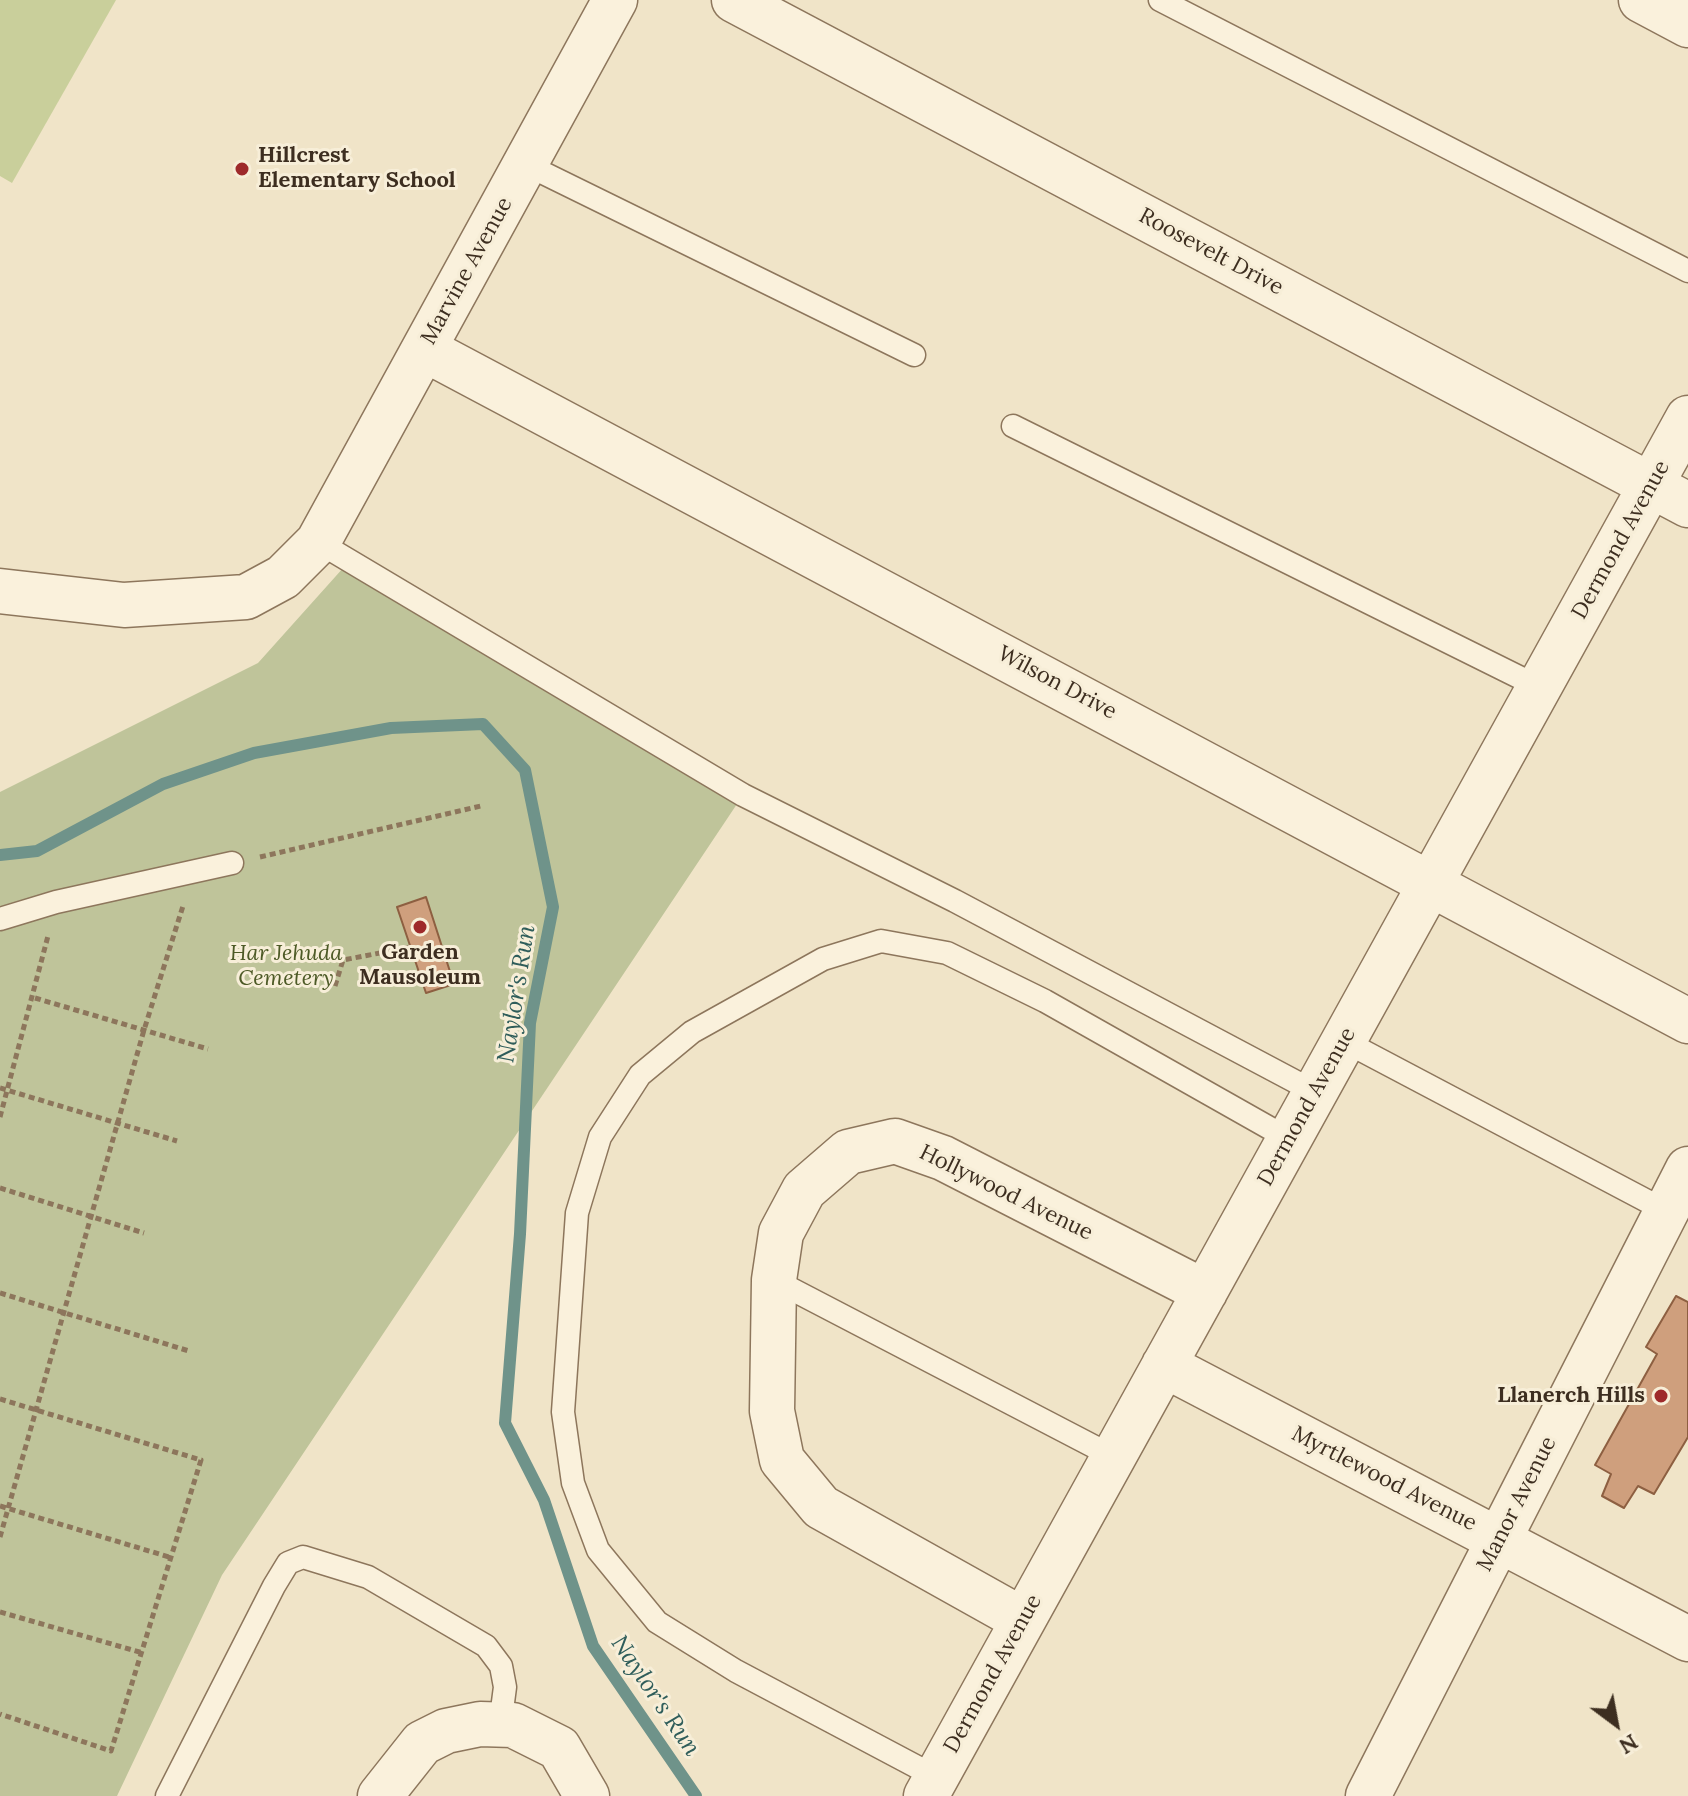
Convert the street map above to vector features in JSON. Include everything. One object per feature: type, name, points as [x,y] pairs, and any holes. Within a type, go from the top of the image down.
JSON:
[{"type":"street","name":"Marvine Avenue","points":[[0,591],[124,605],[246,597],[283,577],[318,542],[615,0]]},
{"type":"street","name":"Roosevelt Drive","points":[[734,0],[1669,495]]},
{"type":"street","points":[[1641,0],[1688,25]]},
{"type":"street","name":"Wilson Drive","points":[[424,349],[1432,882],[1688,1021]]},
{"type":"street","name":"Dermond Avenue","points":[[931,1786],[1539,687],[1669,495],[1688,418]]},
{"type":"street","name":"Hollywood Avenue","points":[[1023,1620],[821,1507],[782,1460],[772,1411],[774,1280],[781,1233],[804,1190],[848,1152],[895,1141],[943,1158],[1205,1292]]},
{"type":"street","name":"Manor Avenue","points":[[1368,1796],[1688,1169]]},
{"type":"street","name":"Myrtlewood Avenue","points":[[1164,1365],[1688,1639]]},
{"type":"street","points":[[380,1796],[422,1743],[446,1731],[480,1724],[513,1725],[559,1748],[587,1796]]},
{"type":"lane","points":[[1160,0],[1688,271]]},
{"type":"lane","points":[[525,164],[914,355]]},
{"type":"lane","points":[[1013,426],[1539,687]]},
{"type":"lane","points":[[318,542],[743,795],[955,901],[1315,1092]]},
{"type":"lane","points":[[0,919],[56,902],[232,863]]},
{"type":"lane","points":[[931,1786],[657,1622],[598,1550],[573,1483],[563,1412],[577,1213],[600,1137],[640,1075],[692,1032],[823,959],[881,941],[947,953],[1045,1001],[1289,1139]]},
{"type":"lane","points":[[1344,1041],[1666,1211]]},
{"type":"lane","points":[[774,1280],[1114,1457]]},
{"type":"lane","points":[[167,1796],[274,1586],[288,1563],[303,1557],[368,1577],[486,1646],[501,1666],[503,1676],[500,1725]]},
{"type":"path","points":[[232,863],[481,806]]},
{"type":"path","points":[[0,1537],[144,1030],[195,871]]},
{"type":"path","points":[[0,1117],[35,998],[56,902]]},
{"type":"path","points":[[335,986],[343,960],[411,947]]},
{"type":"path","points":[[35,998],[208,1049]]},
{"type":"path","points":[[0,1088],[117,1126],[177,1141]]},
{"type":"path","points":[[0,1188],[144,1233]]},
{"type":"path","points":[[0,1293],[189,1351]]},
{"type":"path","points":[[0,1399],[201,1460],[111,1751],[0,1714]]},
{"type":"path","points":[[0,1506],[169,1557]]},
{"type":"path","points":[[0,1612],[143,1653]]},
{"type":"green space","points":[[0,0],[116,0],[12,183],[0,176]]},
{"type":"green space","name":"Har Jehuda Cemetery","points":[[344,567],[743,795],[222,1575],[117,1796],[0,1796],[0,792],[258,663]]},
{"type":"building","name":"Garden Mausoleum","points":[[426,897],[454,984],[426,993],[397,907]]},
{"type":"building","name":"Llanerch Hills","points":[[1676,1296],[1688,1302],[1688,1437],[1654,1494],[1638,1486],[1624,1508],[1602,1496],[1611,1474],[1595,1465],[1657,1354],[1646,1347]]},
{"type":"waterway","name":"Naylor's Run","points":[[0,855],[37,851],[163,784],[254,753],[391,728],[483,724],[525,770],[553,907],[530,1023],[520,1234],[505,1423],[544,1500],[593,1646],[696,1796]]},
{"type":"place","name":"Hillcrest Elementary School","points":[[242,169]]},
{"type":"place","name":"Garden Mausoleum","points":[[420,927]]},
{"type":"place","name":"Llanerch Hills","points":[[1661,1396]]}]
